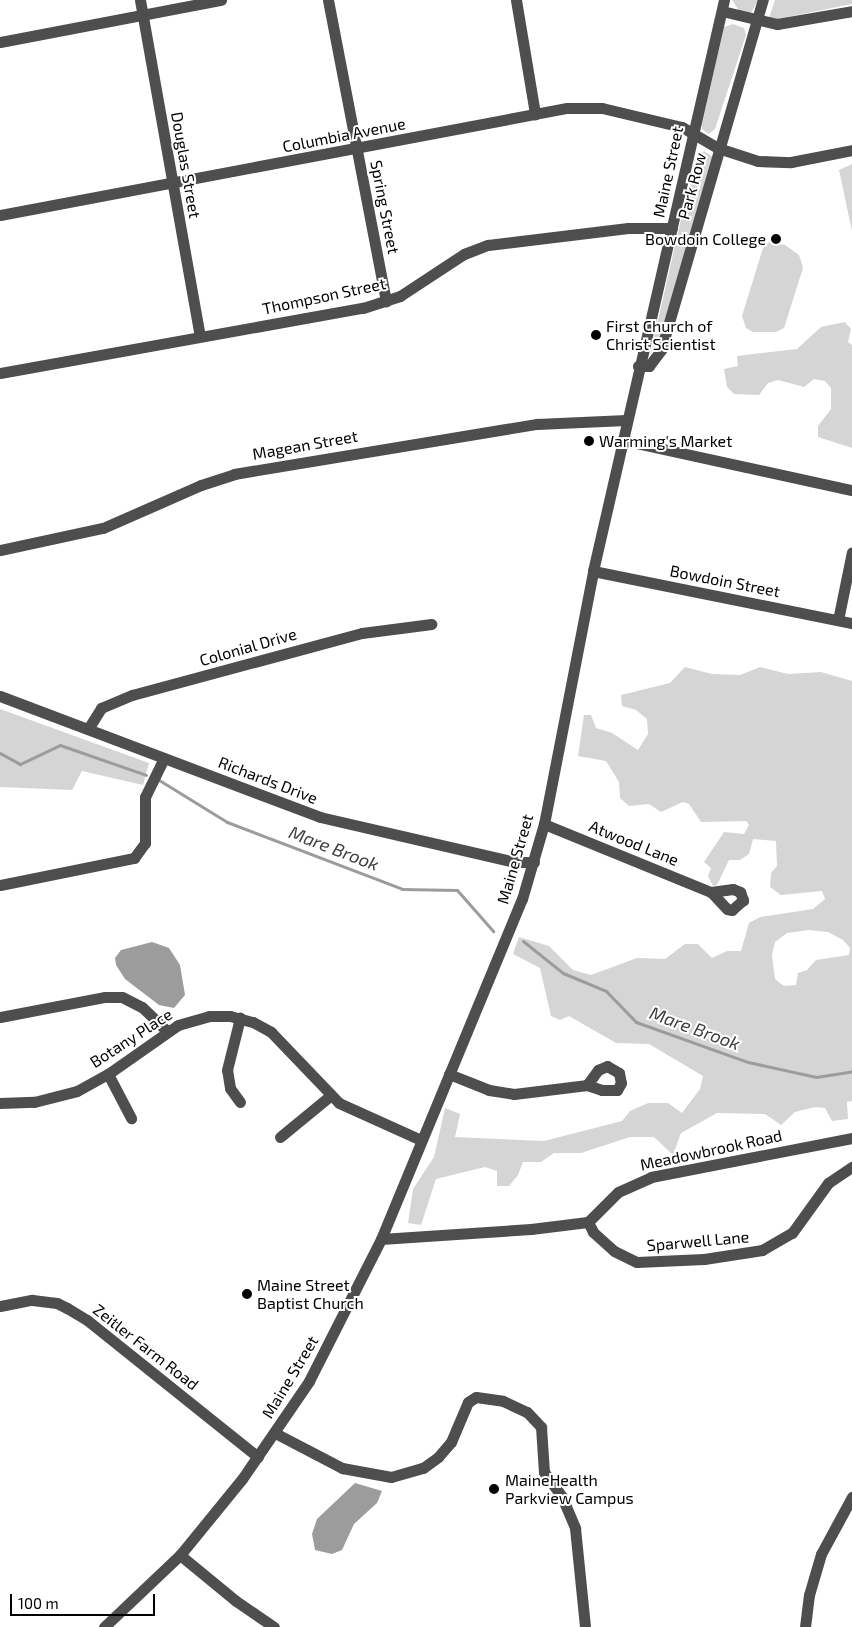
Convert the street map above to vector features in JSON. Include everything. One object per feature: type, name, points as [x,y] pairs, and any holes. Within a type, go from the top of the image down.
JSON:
[{"type":"street","name":"Douglas Street","points":[[140,0],[200,336]]},
{"type":"street","points":[[0,42],[221,0]]},
{"type":"street","name":"Spring Street","points":[[328,0],[386,302]]},
{"type":"street","points":[[516,0],[535,114]]},
{"type":"street","name":"Park Row","points":[[638,366],[649,366],[661,350],[718,148],[763,0]]},
{"type":"street","points":[[723,6],[757,20],[785,23],[852,11]]},
{"type":"street","name":"Maine Street","points":[[104,1627],[180,1555],[276,1433],[330,1344],[381,1239],[522,900],[544,824],[592,571],[723,6]]},
{"type":"street","name":"Columbia Avenue","points":[[0,215],[173,184],[567,108],[602,108],[682,127],[718,148],[758,161],[774,163],[852,150]]},
{"type":"street","name":"Thompson Street","points":[[0,373],[386,302],[464,254],[488,245],[628,228],[672,228]]},
{"type":"street","name":"Magean Street","points":[[0,550],[103,528],[201,485],[234,474],[537,424],[626,420]]},
{"type":"street","points":[[622,440],[852,490]]},
{"type":"street","points":[[838,620],[852,552]]},
{"type":"street","name":"Bowdoin Street","points":[[592,571],[852,623]]},
{"type":"street","name":"Colonial Drive","points":[[88,729],[101,708],[132,695],[362,633],[430,624]]},
{"type":"street","name":"Richards Drive","points":[[0,696],[320,817],[515,862],[534,862]]},
{"type":"street","points":[[0,885],[134,858],[145,843],[145,797],[164,758]]},
{"type":"street","name":"Atwood Lane","points":[[544,824],[711,892]]},
{"type":"street","points":[[0,1017],[105,997],[122,997],[142,1007],[167,1031]]},
{"type":"street","name":"Botany Place","points":[[0,1103],[54,1098],[108,1074],[167,1031],[198,1018],[219,1015],[240,1018],[271,1032],[330,1096],[350,1110],[421,1140]]},
{"type":"street","points":[[240,1018],[227,1070],[230,1088],[240,1102]]},
{"type":"street","points":[[108,1074],[130,1118]]},
{"type":"street","points":[[449,1074],[488,1090],[514,1094],[587,1085]]},
{"type":"street","points":[[280,1137],[330,1096]]},
{"type":"street","name":"Meadowbrook Road","points":[[588,1222],[618,1192],[651,1177],[852,1138]]},
{"type":"street","name":"Sparwell Lane","points":[[588,1222],[592,1232],[614,1251],[637,1262],[704,1259],[762,1250],[792,1233],[828,1183],[852,1167]]},
{"type":"street","points":[[381,1239],[531,1229],[588,1222]]},
{"type":"street","name":"Zeitler Farm Road","points":[[0,1306],[41,1301],[67,1308],[87,1320],[258,1457]]},
{"type":"street","points":[[276,1433],[342,1468],[391,1477],[423,1468],[438,1458],[450,1442],[468,1402],[476,1397],[503,1400],[527,1412],[541,1427],[544,1472],[562,1497],[575,1528],[585,1627]]},
{"type":"street","points":[[805,1627],[809,1595],[821,1554],[852,1497]]},
{"type":"street","points":[[180,1555],[274,1627]]},
{"type":"shaded area","points":[[732,0],[758,0],[751,13],[740,12]]},
{"type":"shaded area","points":[[775,0],[852,0],[852,4],[777,19],[769,18]]},
{"type":"shaded area","points":[[733,24],[744,28],[746,35],[715,129],[709,134],[702,129],[702,124],[724,27]]},
{"type":"shaded area","points":[[704,151],[713,157],[660,336],[650,355],[695,158]]},
{"type":"shaded area","points":[[852,164],[852,231],[839,170]]},
{"type":"shaded area","points":[[769,242],[785,245],[799,255],[803,268],[784,328],[776,332],[753,332],[746,328],[742,316],[763,248]]},
{"type":"shaded area","points":[[845,322],[851,329],[848,342],[852,345],[852,448],[818,437],[818,426],[831,409],[831,388],[825,381],[814,379],[804,387],[778,380],[768,383],[759,395],[734,394],[727,387],[724,369],[738,366],[737,356],[797,349],[821,327]]},
{"type":"shaded area","points":[[685,667],[712,674],[740,675],[760,667],[788,674],[821,672],[852,681],[852,1101],[847,1102],[848,1119],[832,1121],[825,1108],[815,1107],[795,1112],[781,1125],[765,1114],[717,1113],[681,1133],[673,1155],[654,1137],[630,1137],[581,1153],[554,1153],[541,1162],[523,1162],[518,1175],[509,1186],[497,1186],[497,1171],[485,1167],[436,1179],[421,1225],[408,1223],[413,1189],[434,1157],[445,1108],[460,1114],[455,1137],[544,1141],[622,1121],[630,1111],[648,1103],[668,1103],[682,1113],[700,1089],[703,1076],[649,1044],[616,1043],[569,1016],[560,1020],[551,1016],[540,968],[513,954],[519,937],[549,946],[573,970],[591,975],[637,958],[665,959],[685,944],[698,944],[712,958],[727,951],[741,951],[749,923],[760,917],[813,909],[825,899],[822,891],[781,895],[770,887],[771,873],[777,866],[776,841],[753,839],[749,854],[740,860],[729,860],[717,885],[713,886],[708,876],[711,868],[704,862],[724,832],[744,834],[749,825],[746,821],[701,822],[689,804],[683,802],[661,812],[649,804],[629,806],[620,798],[619,782],[606,761],[578,756],[584,715],[591,715],[596,728],[612,733],[638,750],[648,734],[647,719],[636,710],[622,706],[621,695],[670,683]],"holes":[[[809,930],[828,932],[843,940],[850,948],[849,955],[816,960],[807,970],[798,973],[796,985],[784,986],[775,979],[772,955],[775,942],[787,933]]]},
{"type":"shaded area","points":[[0,709],[149,763],[143,785],[82,771],[72,790],[0,787]]},
{"type":"shaded area","points":[[152,942],[169,948],[180,965],[185,995],[174,1008],[159,1005],[125,979],[116,965],[115,958],[121,950]]},
{"type":"shaded area","points":[[355,1483],[382,1491],[377,1503],[354,1524],[342,1550],[332,1554],[315,1550],[312,1534],[317,1519]]},
{"type":"waterway","name":"Mare Brook","points":[[0,753],[20,764],[60,745],[146,775]]},
{"type":"waterway","name":"Mare Brook","points":[[159,780],[227,822],[402,889],[457,890],[493,931]]},
{"type":"waterway","name":"Mare Brook","points":[[523,941],[563,973],[606,991],[636,1022],[748,1062],[816,1077],[852,1071]]},
{"type":"place","name":"Bowdoin College","points":[[776,239]]},
{"type":"place","name":"First Church of Christ Scientist","points":[[596,335]]},
{"type":"place","name":"Warming's Market","points":[[589,441]]},
{"type":"place","name":"Maine Street Baptist Church","points":[[247,1294]]},
{"type":"place","name":"MaineHealth Parkview Campus","points":[[494,1489]]}]
